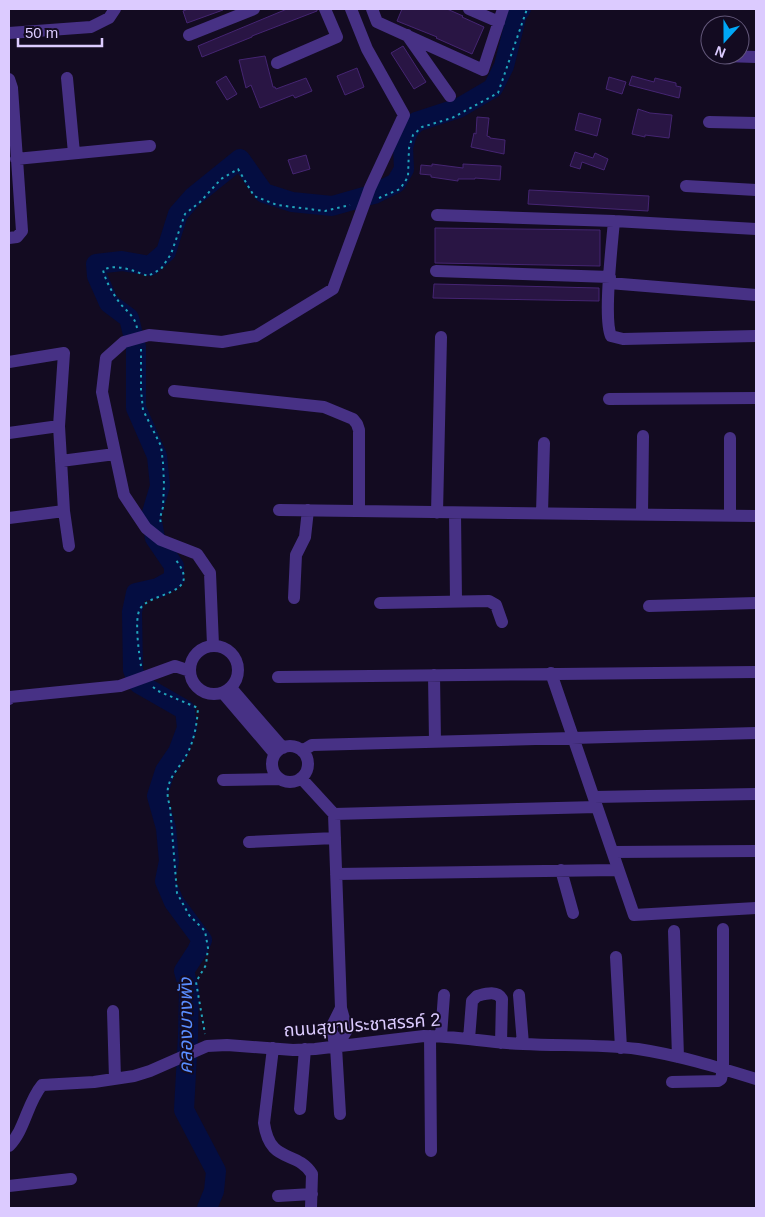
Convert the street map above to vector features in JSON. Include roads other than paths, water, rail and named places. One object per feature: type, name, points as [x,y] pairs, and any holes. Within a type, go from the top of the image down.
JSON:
[{"type":"street","points":[[9,33],[91,27],[109,18],[115,9]]},
{"type":"street","points":[[189,35],[254,9]]},
{"type":"street","points":[[277,63],[337,37],[325,9]]},
{"type":"street","points":[[213,645],[210,573],[197,554],[163,541],[146,528],[124,495],[102,392],[106,358],[124,342],[148,335],[222,342],[256,336],[333,289],[367,196],[404,115],[367,49],[351,9]]},
{"type":"street","points":[[372,9],[377,22],[483,70],[503,9]]},
{"type":"street","points":[[469,9],[499,22]]},
{"type":"street","points":[[406,35],[450,96]]},
{"type":"street","points":[[67,78],[74,153]]},
{"type":"street","points":[[9,79],[12,88],[22,231],[17,237],[9,238]]},
{"type":"street","points":[[709,122],[756,123]]},
{"type":"street","points":[[16,159],[150,146]]},
{"type":"street","points":[[686,186],[756,190]]},
{"type":"street","points":[[437,215],[614,221],[756,229]]},
{"type":"street","points":[[614,221],[609,280],[608,324],[610,333],[614,338],[756,336]]},
{"type":"street","points":[[436,271],[609,280],[756,295]]},
{"type":"street","points":[[436,513],[441,337]]},
{"type":"street","points":[[9,362],[64,353],[59,426],[64,511],[69,546]]},
{"type":"street","points":[[174,391],[324,407],[353,420],[359,430],[359,511]]},
{"type":"street","points":[[609,399],[756,398]]},
{"type":"street","points":[[9,432],[59,426]]},
{"type":"street","points":[[642,514],[643,436]]},
{"type":"street","points":[[730,438],[730,515]]},
{"type":"street","points":[[542,512],[544,443]]},
{"type":"street","points":[[61,461],[115,454]]},
{"type":"street","points":[[279,510],[756,516]]},
{"type":"street","points":[[294,598],[296,554],[305,537],[308,510]]},
{"type":"street","points":[[9,518],[64,511]]},
{"type":"street","points":[[455,513],[456,600]]},
{"type":"street","points":[[380,603],[456,600],[493,602],[496,605],[502,622]]},
{"type":"street","points":[[649,606],[756,603]]},
{"type":"street","points":[[213,645],[232,652],[238,664],[238,677],[227,691],[215,695],[201,690],[191,679],[190,671],[194,655],[203,648],[213,645]]},
{"type":"street","points":[[9,699],[10,697],[120,686],[175,666],[190,671]]},
{"type":"street","points":[[278,677],[756,672]]},
{"type":"street","points":[[551,674],[634,915],[756,908]]},
{"type":"street","points":[[434,675],[435,742]]},
{"type":"street","points":[[227,691],[279,751]]},
{"type":"street","points":[[302,751],[312,745],[756,733]]},
{"type":"street","points":[[223,780],[280,779],[291,782],[301,778],[308,768],[306,756],[302,751],[293,746],[279,751],[272,765],[280,779]]},
{"type":"street","points":[[301,778],[334,814],[341,1008],[347,1030],[336,1047],[340,1114]]},
{"type":"street","points":[[334,814],[756,794]]},
{"type":"street","points":[[249,842],[335,838]]},
{"type":"street","points":[[613,852],[756,851]]},
{"type":"street","points":[[561,870],[573,913]]},
{"type":"street","points":[[336,874],[618,870]]},
{"type":"street","points":[[672,1082],[720,1081],[723,1069],[722,929]]},
{"type":"street","points":[[674,932],[678,1057]]},
{"type":"street","points":[[616,957],[620,1048]]},
{"type":"street","points":[[469,1039],[474,998],[496,993],[502,999],[501,1043]]},
{"type":"street","points":[[519,995],[523,1044]]},
{"type":"street","points":[[431,1151],[435,1036],[444,996]]},
{"type":"street","points":[[113,1011],[115,1078]]},
{"type":"street","name":"ถนนสุขาประชาสรรค์ 2","points":[[9,1146],[15,1139],[36,1093],[42,1085],[94,1082],[134,1076],[207,1046],[227,1045],[305,1049],[435,1036],[501,1043],[637,1049],[696,1060],[756,1079]]},
{"type":"street","points":[[274,1048],[264,1123],[266,1133],[275,1150],[310,1170],[312,1174],[311,1208]]},
{"type":"street","points":[[300,1109],[305,1049]]},
{"type":"street","points":[[9,1186],[71,1179]]},
{"type":"street","points":[[278,1196],[312,1194]]},
{"type":"waterway","name":"คลองบางพัง","points":[[207,1208],[214,1191],[216,1171],[184,1110],[189,989],[184,971],[202,940],[174,902],[165,881],[169,861],[166,828],[157,796],[165,771],[178,752],[187,728],[185,710],[138,683],[133,670],[132,612],[136,593],[158,588],[174,579],[174,566],[155,538],[151,516],[160,486],[157,456],[136,408],[136,347],[129,318],[109,303],[97,276],[96,264],[122,261],[150,266],[166,252],[178,214],[193,197],[240,159],[264,193],[292,202],[332,206],[374,194],[396,183],[404,169],[403,147],[408,131],[416,122],[459,108],[493,88],[504,66],[517,14],[521,9]]}]
